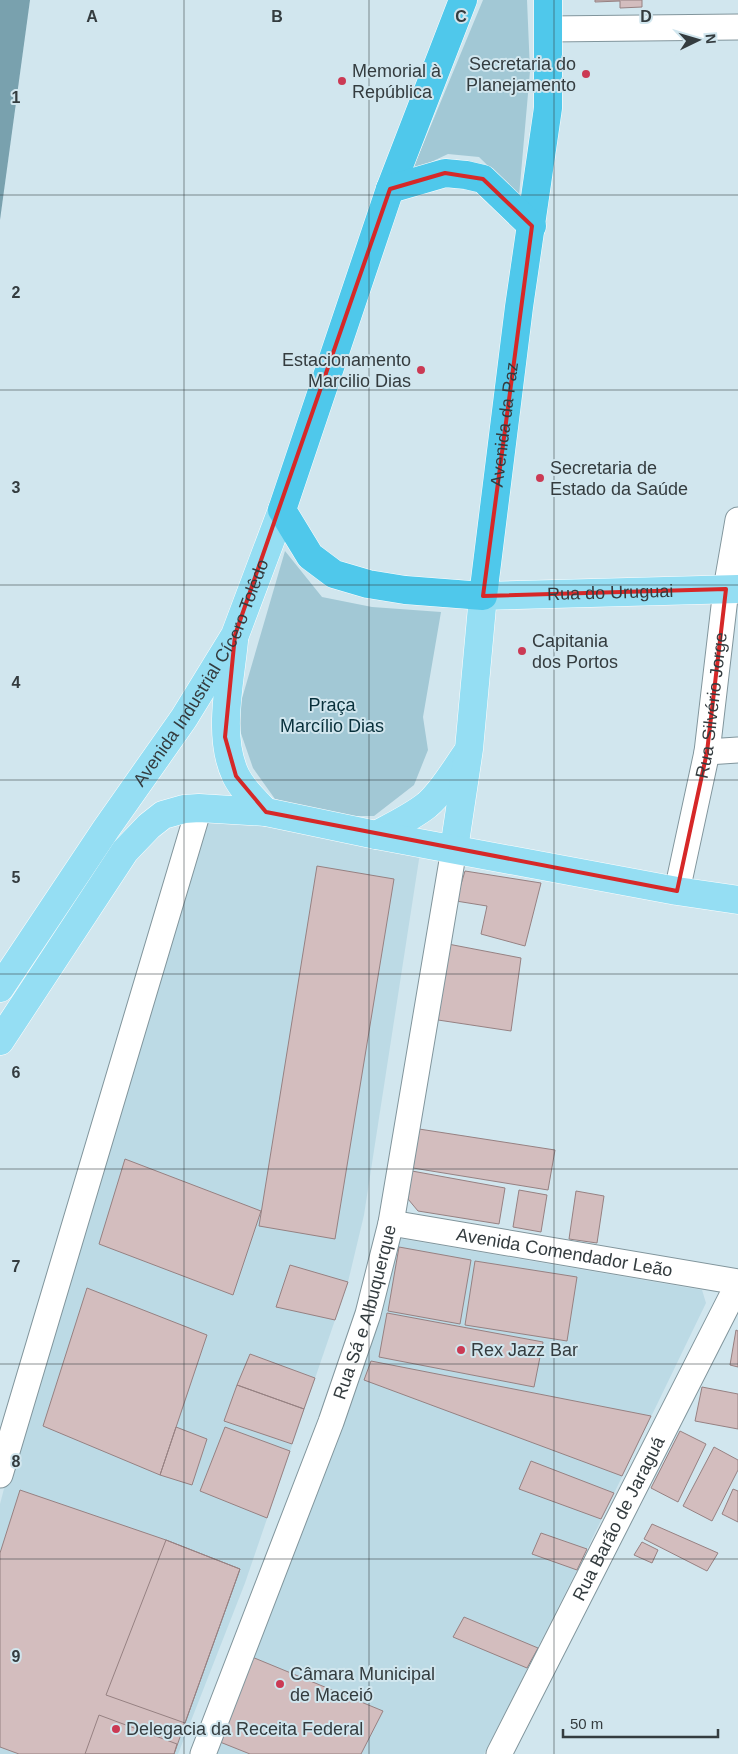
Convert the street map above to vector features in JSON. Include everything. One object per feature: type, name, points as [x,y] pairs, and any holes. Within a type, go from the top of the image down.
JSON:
[{"type":"highway","points":[[463,0],[390,189],[282,510],[310,556],[334,574],[368,584],[405,590],[483,596]]},
{"type":"highway","name":"Avenida da Paz","points":[[483,596],[548,108],[548,0]]},
{"type":"highway","points":[[390,189],[445,173],[483,179],[532,226]]},
{"type":"main road","name":"Avenida Industrial Cícero Tolêdo","points":[[0,988],[106,829],[184,718],[235,635],[282,510]]},
{"type":"main road","name":"Rua do Uruguai","points":[[483,596],[732,589]]},
{"type":"main road","name":"Avenida da Paz","points":[[454,848],[469,749],[483,596]]},
{"type":"main road","points":[[235,635],[226,729],[228,755],[236,776],[246,792],[266,812]]},
{"type":"main road","points":[[376,835],[428,804],[442,789],[469,749]]},
{"type":"main road","points":[[0,1041],[125,852],[149,826],[163,815],[184,809],[199,808],[266,812],[376,835],[677,891],[738,900]]},
{"type":"street","points":[[548,30],[738,27]]},
{"type":"street","name":"Rua Silvério Jorge","points":[[677,891],[707,752],[732,589],[738,520]]},
{"type":"street","points":[[707,752],[738,750]]},
{"type":"street","points":[[0,1475],[199,808]]},
{"type":"street","name":"Rua Sá e Albuquerque","points":[[203,1754],[331,1422],[368,1314],[391,1223],[454,848]]},
{"type":"street","name":"Avenida Comendador Leão","points":[[391,1223],[738,1283]]},
{"type":"street","name":"Rua Barão de Jaraguá","points":[[499,1754],[738,1283]]},
{"type":"highlighted area","points":[[445,173],[483,179],[532,226],[483,596],[726,589],[707,752],[677,891],[266,812],[236,776],[225,737],[235,635],[390,189]]},
{"type":"shaded area","points":[[0,0],[30,0],[0,220]]},
{"type":"shaded area","points":[[211,814],[420,853],[364,1215],[348,1282],[245,1583],[178,1754],[0,1754],[0,1504],[38,1359],[201,821]]},
{"type":"shaded area","points":[[391,1237],[702,1290],[706,1303],[577,1570],[484,1754],[207,1754]]},
{"type":"green space","points":[[483,0],[527,0],[530,71],[519,196],[479,157],[448,154],[412,171]]},
{"type":"green space","name":"Praça Marcílio Dias","points":[[285,551],[322,597],[372,607],[441,612],[423,717],[428,750],[414,785],[374,816],[339,816],[275,799],[253,768],[236,719]]},
{"type":"building","points":[[595,0],[642,0],[642,7],[620,8],[620,1],[595,2]]},
{"type":"building","points":[[317,866],[394,879],[335,1239],[259,1226]]},
{"type":"building","points":[[465,871],[541,883],[525,946],[481,934],[487,906],[456,901]]},
{"type":"building","points":[[448,944],[521,958],[511,1031],[438,1020]]},
{"type":"building","points":[[419,1129],[555,1150],[548,1190],[413,1168]]},
{"type":"building","points":[[125,1159],[261,1211],[233,1295],[99,1244]]},
{"type":"building","points":[[412,1171],[505,1188],[499,1224],[418,1211],[408,1199]]},
{"type":"building","points":[[519,1190],[547,1195],[541,1232],[513,1227]]},
{"type":"building","points":[[576,1191],[604,1196],[597,1243],[569,1239]]},
{"type":"building","points":[[399,1247],[471,1260],[460,1324],[388,1311]]},
{"type":"building","points":[[475,1261],[577,1277],[567,1341],[465,1325]]},
{"type":"building","points":[[290,1265],[348,1282],[335,1320],[276,1307]]},
{"type":"building","points":[[87,1288],[207,1335],[160,1475],[43,1426]]},
{"type":"building","name":"Rex Jazz Bar","points":[[387,1313],[543,1342],[534,1387],[379,1357]]},
{"type":"building","points":[[736,1330],[738,1331],[738,1367],[730,1365]]},
{"type":"building","points":[[250,1354],[315,1378],[304,1409],[237,1385]]},
{"type":"building","points":[[371,1361],[651,1416],[622,1476],[364,1380]]},
{"type":"building","points":[[237,1385],[304,1409],[292,1444],[224,1421]]},
{"type":"building","points":[[702,1387],[738,1394],[738,1429],[695,1421]]},
{"type":"building","points":[[176,1427],[207,1439],[192,1485],[160,1475]]},
{"type":"building","points":[[225,1427],[290,1451],[267,1518],[200,1491]]},
{"type":"building","points":[[680,1431],[706,1444],[678,1502],[651,1488]]},
{"type":"building","points":[[714,1447],[738,1460],[738,1470],[712,1521],[683,1506]]},
{"type":"building","points":[[531,1461],[614,1493],[601,1519],[519,1489]]},
{"type":"building","points":[[733,1489],[738,1491],[738,1522],[722,1514]]},
{"type":"building","name":"Delegacia da Receita Federal","points":[[20,1490],[166,1540],[240,1569],[174,1754],[19,1754],[0,1747],[0,1553]]},
{"type":"building","points":[[652,1524],[718,1553],[707,1571],[644,1539]]},
{"type":"building","points":[[541,1533],[587,1549],[577,1570],[532,1554]]},
{"type":"building","points":[[166,1540],[240,1569],[185,1723],[106,1695]]},
{"type":"building","points":[[642,1542],[658,1550],[652,1563],[634,1555]]},
{"type":"building","points":[[464,1617],[538,1648],[527,1668],[453,1637]]},
{"type":"building","name":"Câmara Municipal de Maceió","points":[[252,1657],[383,1711],[361,1754],[250,1754],[220,1742]]},
{"type":"building","name":"Delegacia da Receita Federal","points":[[99,1715],[177,1744],[174,1754],[85,1754]]},
{"type":"place","name":"Secretaria do Planejamento","points":[[586,74]]},
{"type":"place","name":"Memorial à República","points":[[342,81]]},
{"type":"place","name":"Estacionamento Marcilio Dias","points":[[421,370]]},
{"type":"place","name":"Secretaria de Estado da Saúde","points":[[540,478]]},
{"type":"place","name":"Capitania dos Portos","points":[[522,651]]},
{"type":"place","name":"Rex Jazz Bar","points":[[461,1350]]},
{"type":"place","name":"Câmara Municipal de Maceió","points":[[280,1684]]},
{"type":"place","name":"Delegacia da Receita Federal","points":[[116,1729]]}]
